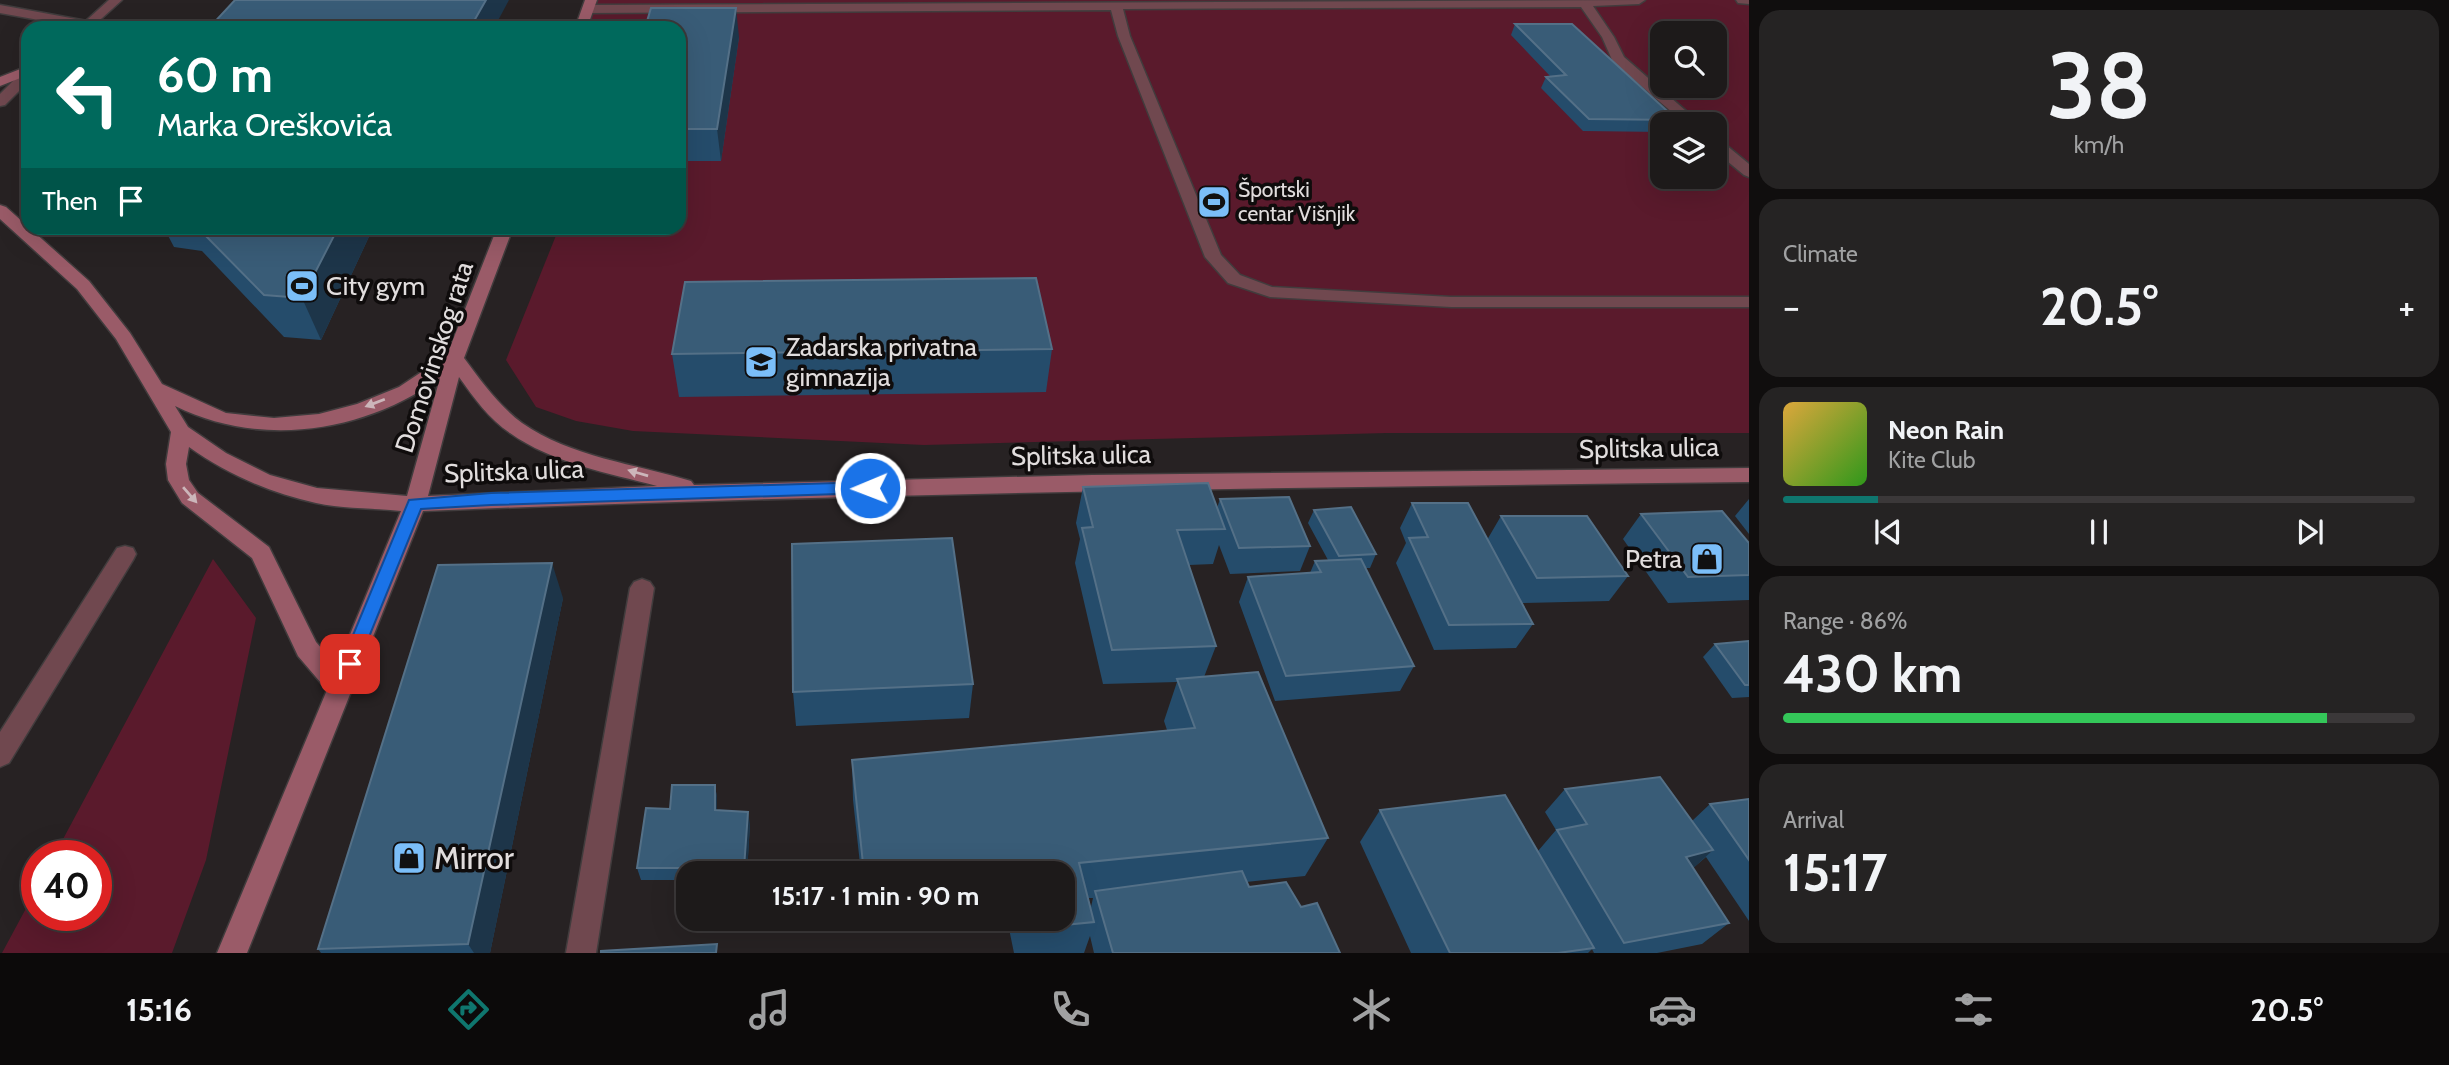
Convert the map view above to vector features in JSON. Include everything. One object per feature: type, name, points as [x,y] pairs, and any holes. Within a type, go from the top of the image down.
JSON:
[{"type":"street","points":[[92,21],[116,0]]},
{"type":"street","points":[[583,21],[589,4],[1117,8],[1639,0]]},
{"type":"street","points":[[1742,0],[1749,0]]},
{"type":"street","points":[[1581,1],[1618,59],[1680,112]]},
{"type":"street","points":[[1117,8],[1124,36],[1213,257],[1234,279],[1270,292],[1451,302],[1749,302]]},
{"type":"street","points":[[0,9],[57,21]]},
{"type":"street","points":[[0,82],[21,74]]},
{"type":"street","points":[[0,89],[21,76]]},
{"type":"street","points":[[0,102],[21,80]]},
{"type":"street","points":[[1727,153],[1749,172]]},
{"type":"street","points":[[0,210],[21,229]]},
{"type":"street","points":[[0,232],[47,252]]},
{"type":"street","points":[[28,235],[83,285],[124,337],[181,432],[176,464],[179,480],[190,498],[261,553],[307,649],[340,688]]},
{"type":"street","name":"Domovinskog rata","points":[[232,953],[415,504],[456,359],[502,235]]},
{"type":"street","points":[[154,388],[225,419],[267,425],[311,423],[354,411],[406,391],[456,359],[478,390],[516,428],[565,451],[703,492]]},
{"type":"street","name":"Splitska ulica","points":[[181,432],[219,458],[263,480],[317,496],[415,504],[703,492],[1134,481],[1749,475]]},
{"type":"street","points":[[0,755],[125,554]]},
{"type":"street","points":[[581,953],[642,589]]},
{"type":"shaded area","name":"Športski centar Višnjik","points":[[591,0],[1749,0],[1749,433],[1387,433],[924,445],[633,431],[576,421],[536,407],[506,360],[556,235],[686,235],[686,21],[584,21]]},
{"type":"shaded area","points":[[213,559],[256,618],[206,860],[172,953],[2,953],[21,918],[21,931],[112,931],[112,840],[63,840]]},
{"type":"building","points":[[235,0],[486,0],[474,21],[216,21]]},
{"type":"building","points":[[651,8],[736,8],[717,129],[686,129],[686,21],[647,21]]},
{"type":"building","points":[[1515,24],[1572,24],[1668,112],[1650,112],[1650,120],[1589,119],[1546,77],[1566,75]]},
{"type":"building","points":[[205,235],[334,235],[302,298],[264,295]]},
{"type":"building","points":[[1036,278],[1052,349],[672,354],[685,282]]},
{"type":"building","points":[[1208,483],[1225,529],[1177,530],[1216,646],[1112,650],[1082,528],[1093,527],[1083,487]]},
{"type":"building","points":[[1289,497],[1310,546],[1239,548],[1220,499]]},
{"type":"building","points":[[1412,503],[1468,503],[1533,624],[1449,625],[1409,538],[1428,537]]},
{"type":"building","points":[[1351,507],[1376,554],[1339,556],[1314,510]]},
{"type":"building","points":[[1722,511],[1749,543],[1749,575],[1688,577],[1641,514]]},
{"type":"building","points":[[1501,516],[1587,516],[1628,576],[1537,578]]},
{"type":"building","points":[[952,538],[973,684],[793,692],[792,544]]},
{"type":"building","points":[[1361,559],[1414,666],[1286,676],[1248,577],[1321,572],[1315,561]]},
{"type":"building","points":[[552,563],[468,944],[318,949],[438,565]]},
{"type":"building","points":[[1749,641],[1749,685],[1745,685],[1715,644]]},
{"type":"building","points":[[1258,672],[1328,838],[1079,863],[1094,922],[1075,924],[1075,861],[863,861],[852,760],[1195,728],[1177,679]]},
{"type":"building","points":[[1660,777],[1713,850],[1686,857],[1729,923],[1624,943],[1557,830],[1587,824],[1565,789]]},
{"type":"building","points":[[672,785],[715,785],[715,810],[748,812],[744,861],[676,861],[676,868],[637,868],[646,808],[670,809]]},
{"type":"building","points":[[1505,795],[1594,948],[1558,953],[1450,953],[1380,810]]},
{"type":"building","points":[[1749,799],[1749,860],[1710,804]]},
{"type":"building","points":[[1242,871],[1249,887],[1286,882],[1301,907],[1317,903],[1340,953],[1113,953],[1095,891]]},
{"type":"building","points":[[717,944],[716,953],[601,953],[601,951]]},
{"type":"place","name":"Športski centar Višnjik","points":[[1214,202]]},
{"type":"place","name":"City gym","points":[[302,286]]},
{"type":"place","name":"Zadarska privatna gimnazija","points":[[761,362]]},
{"type":"place","name":"Petra","points":[[1707,559]]},
{"type":"place","name":"Mirror","points":[[409,858]]},
{"type":"route","points":[[350,664],[415,504],[491,499],[870,488]]}]
